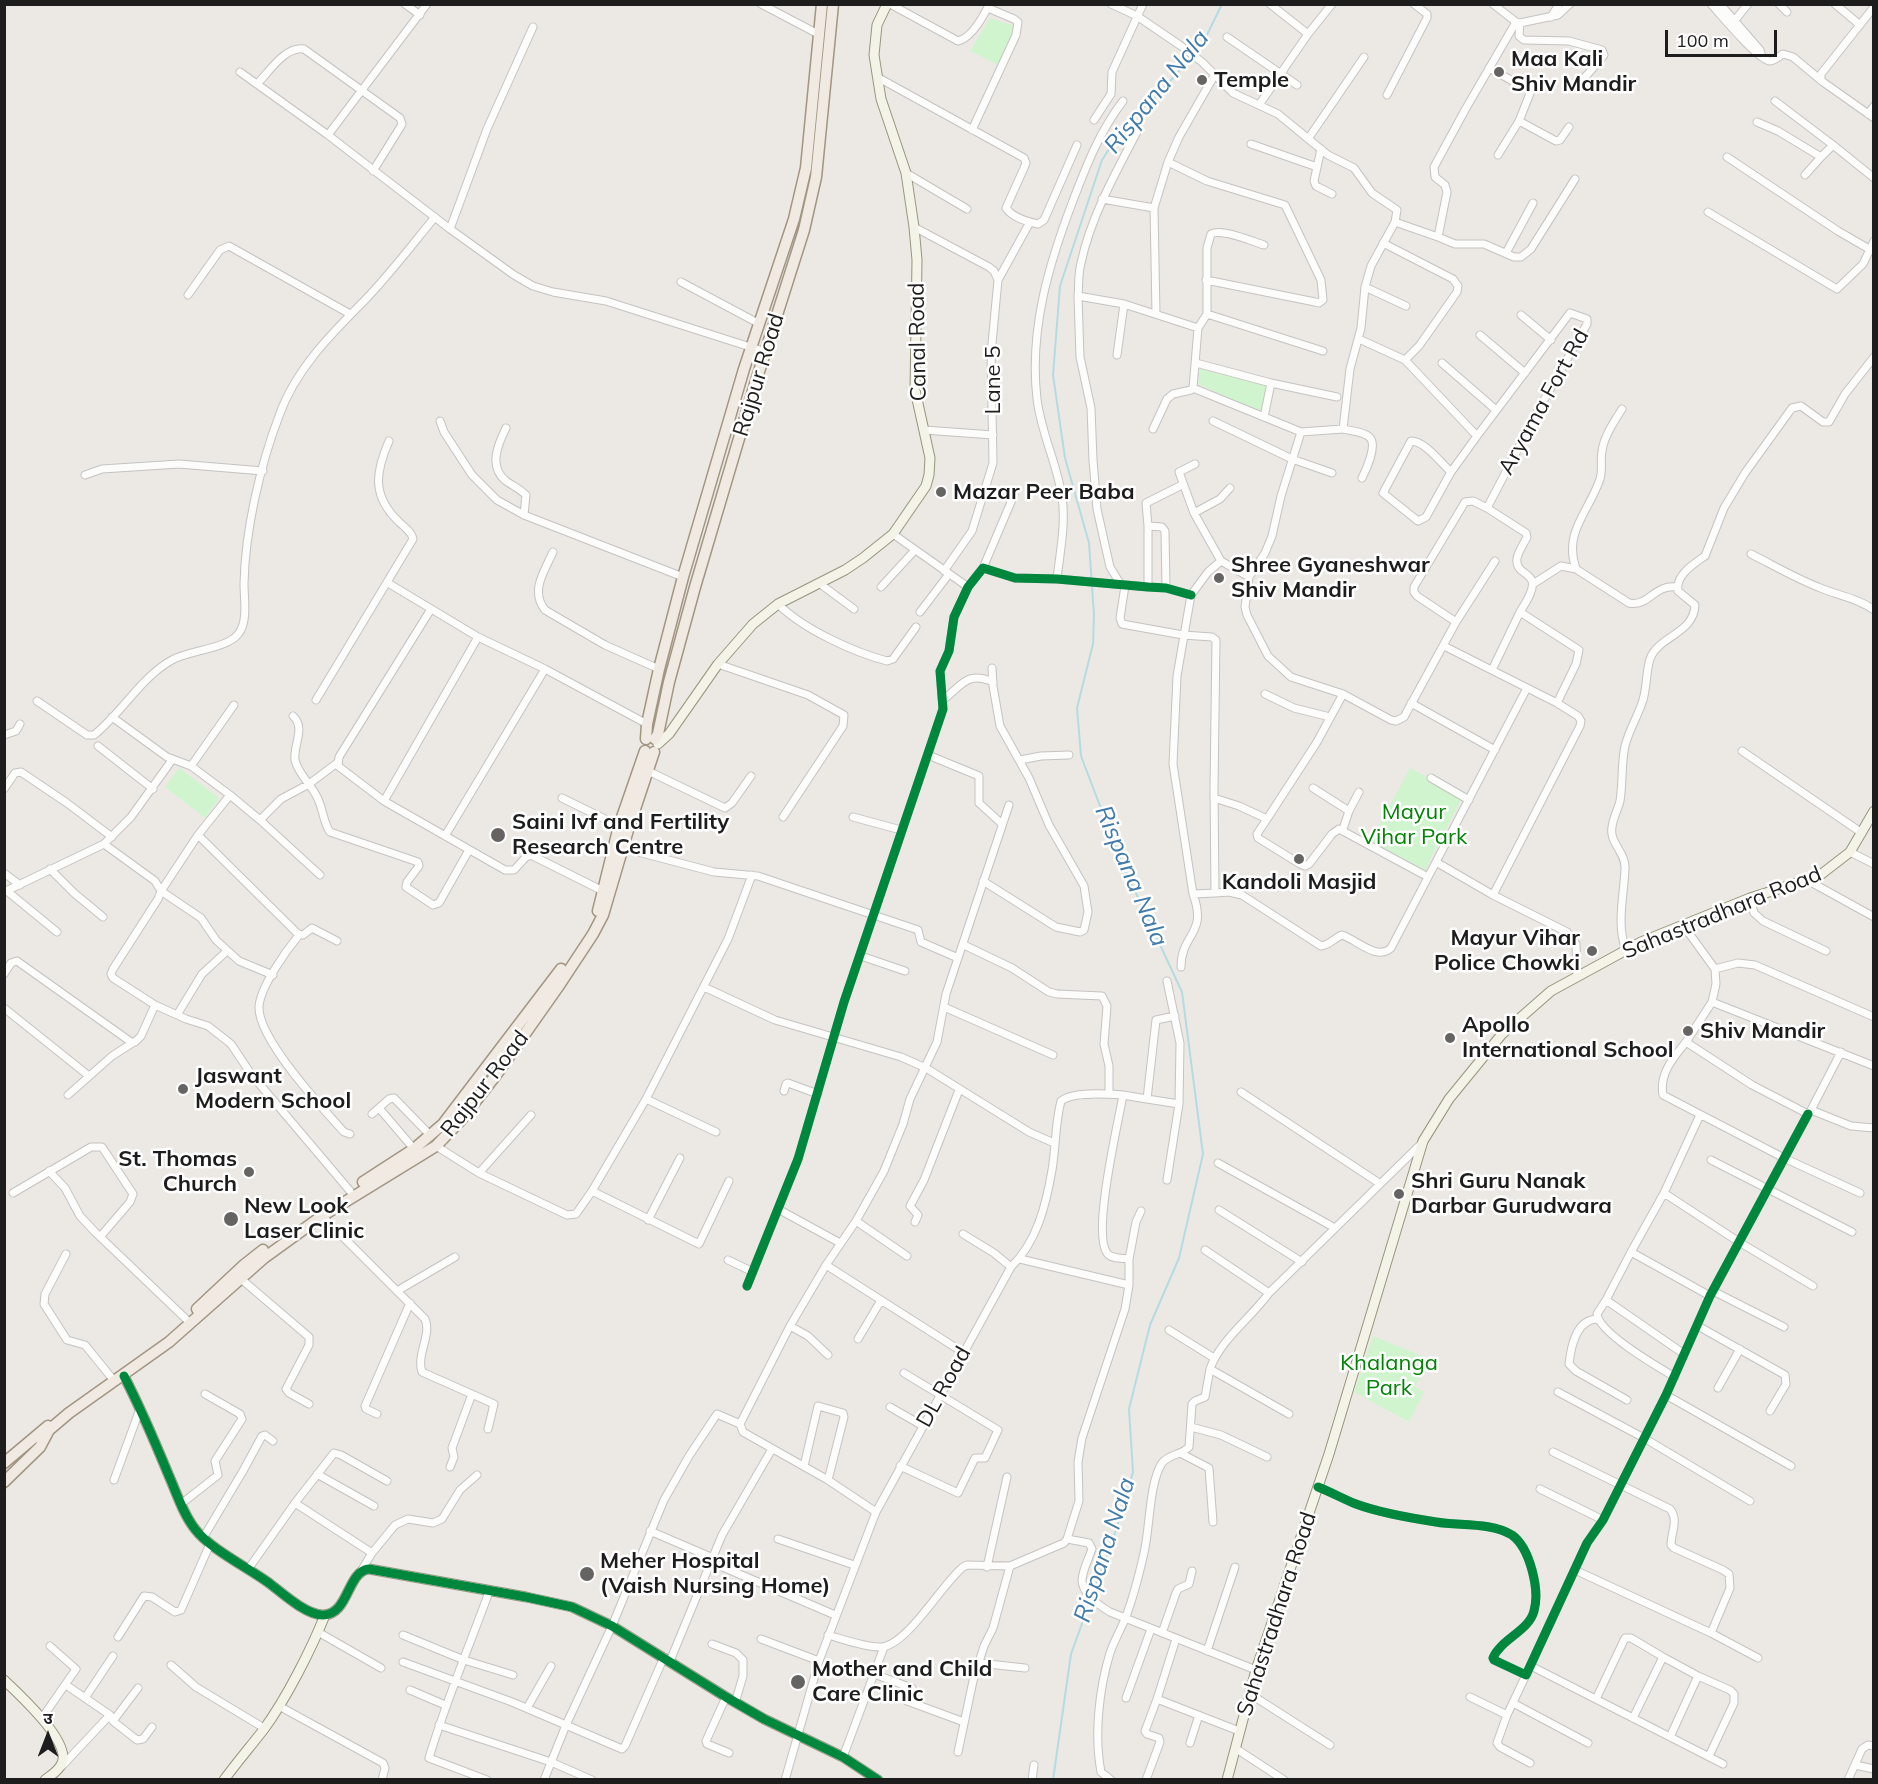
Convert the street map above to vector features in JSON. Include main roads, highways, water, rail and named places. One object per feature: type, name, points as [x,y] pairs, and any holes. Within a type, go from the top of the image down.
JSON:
[{"type":"main road","name":"Rajpur Road","points":[[9,1477],[40,1447],[49,1430],[69,1413],[169,1342],[240,1278],[293,1236],[436,1146],[461,1120],[496,1075],[593,934],[608,901],[648,771],[652,745],[647,724],[683,577],[751,347],[794,219],[806,168],[822,4]]},
{"type":"main road","name":"Rajpur Road","points":[[6,1461],[62,1414],[162,1340],[244,1264],[288,1231],[414,1149],[430,1135],[454,1111],[551,984],[591,926],[603,891],[619,826],[658,734],[669,682],[695,587],[804,230],[816,177],[833,4]]},
{"type":"main road","points":[[6,1461],[17,1463],[9,1477]]},
{"type":"waterway","name":"Rispana Nala","points":[[1053,1780],[1071,1654],[1117,1527],[1133,1472],[1129,1409],[1150,1325],[1179,1258],[1203,1154],[1182,992],[1121,861],[1081,756],[1077,708],[1093,644],[1094,615],[1089,543],[1065,458],[1053,375],[1060,286],[1102,160],[1127,121],[1161,92],[1204,41],[1222,4]]},
{"type":"place","name":"Maa Kali Shiv Mandir","points":[[1499,72]]},
{"type":"place","name":"Temple","points":[[1202,80]]},
{"type":"place","name":"Mazar Peer Baba","points":[[941,492]]},
{"type":"place","name":"Shree Gyaneshwar Shiv Mandir","points":[[1219,578]]},
{"type":"place","name":"Saini Ivf and Fertility Research Centre","points":[[498,835]]},
{"type":"place","name":"Kandoli Masjid","points":[[1299,859]]},
{"type":"place","name":"Mayur Vihar Police Chowki","points":[[1592,951]]},
{"type":"place","name":"Shiv Mandir","points":[[1688,1031]]},
{"type":"place","name":"Apollo International School","points":[[1450,1038]]},
{"type":"place","name":"Jaswant Modern School","points":[[183,1089]]},
{"type":"place","name":"St. Thomas Church","points":[[249,1172]]},
{"type":"place","name":"Shri Guru Nanak Darbar Gurudwara","points":[[1399,1194]]},
{"type":"place","name":"New Look Laser Clinic","points":[[231,1219]]},
{"type":"place","name":"Meher Hospital (Vaish Nursing Home)","points":[[587,1574]]},
{"type":"place","name":"Mother and Child Care Clinic","points":[[798,1682]]},
{"type":"park label","name":"Mayur Vihar Park","points":[[1414,824]]},
{"type":"park label","name":"Khalanga Park","points":[[1389,1376]]}]
